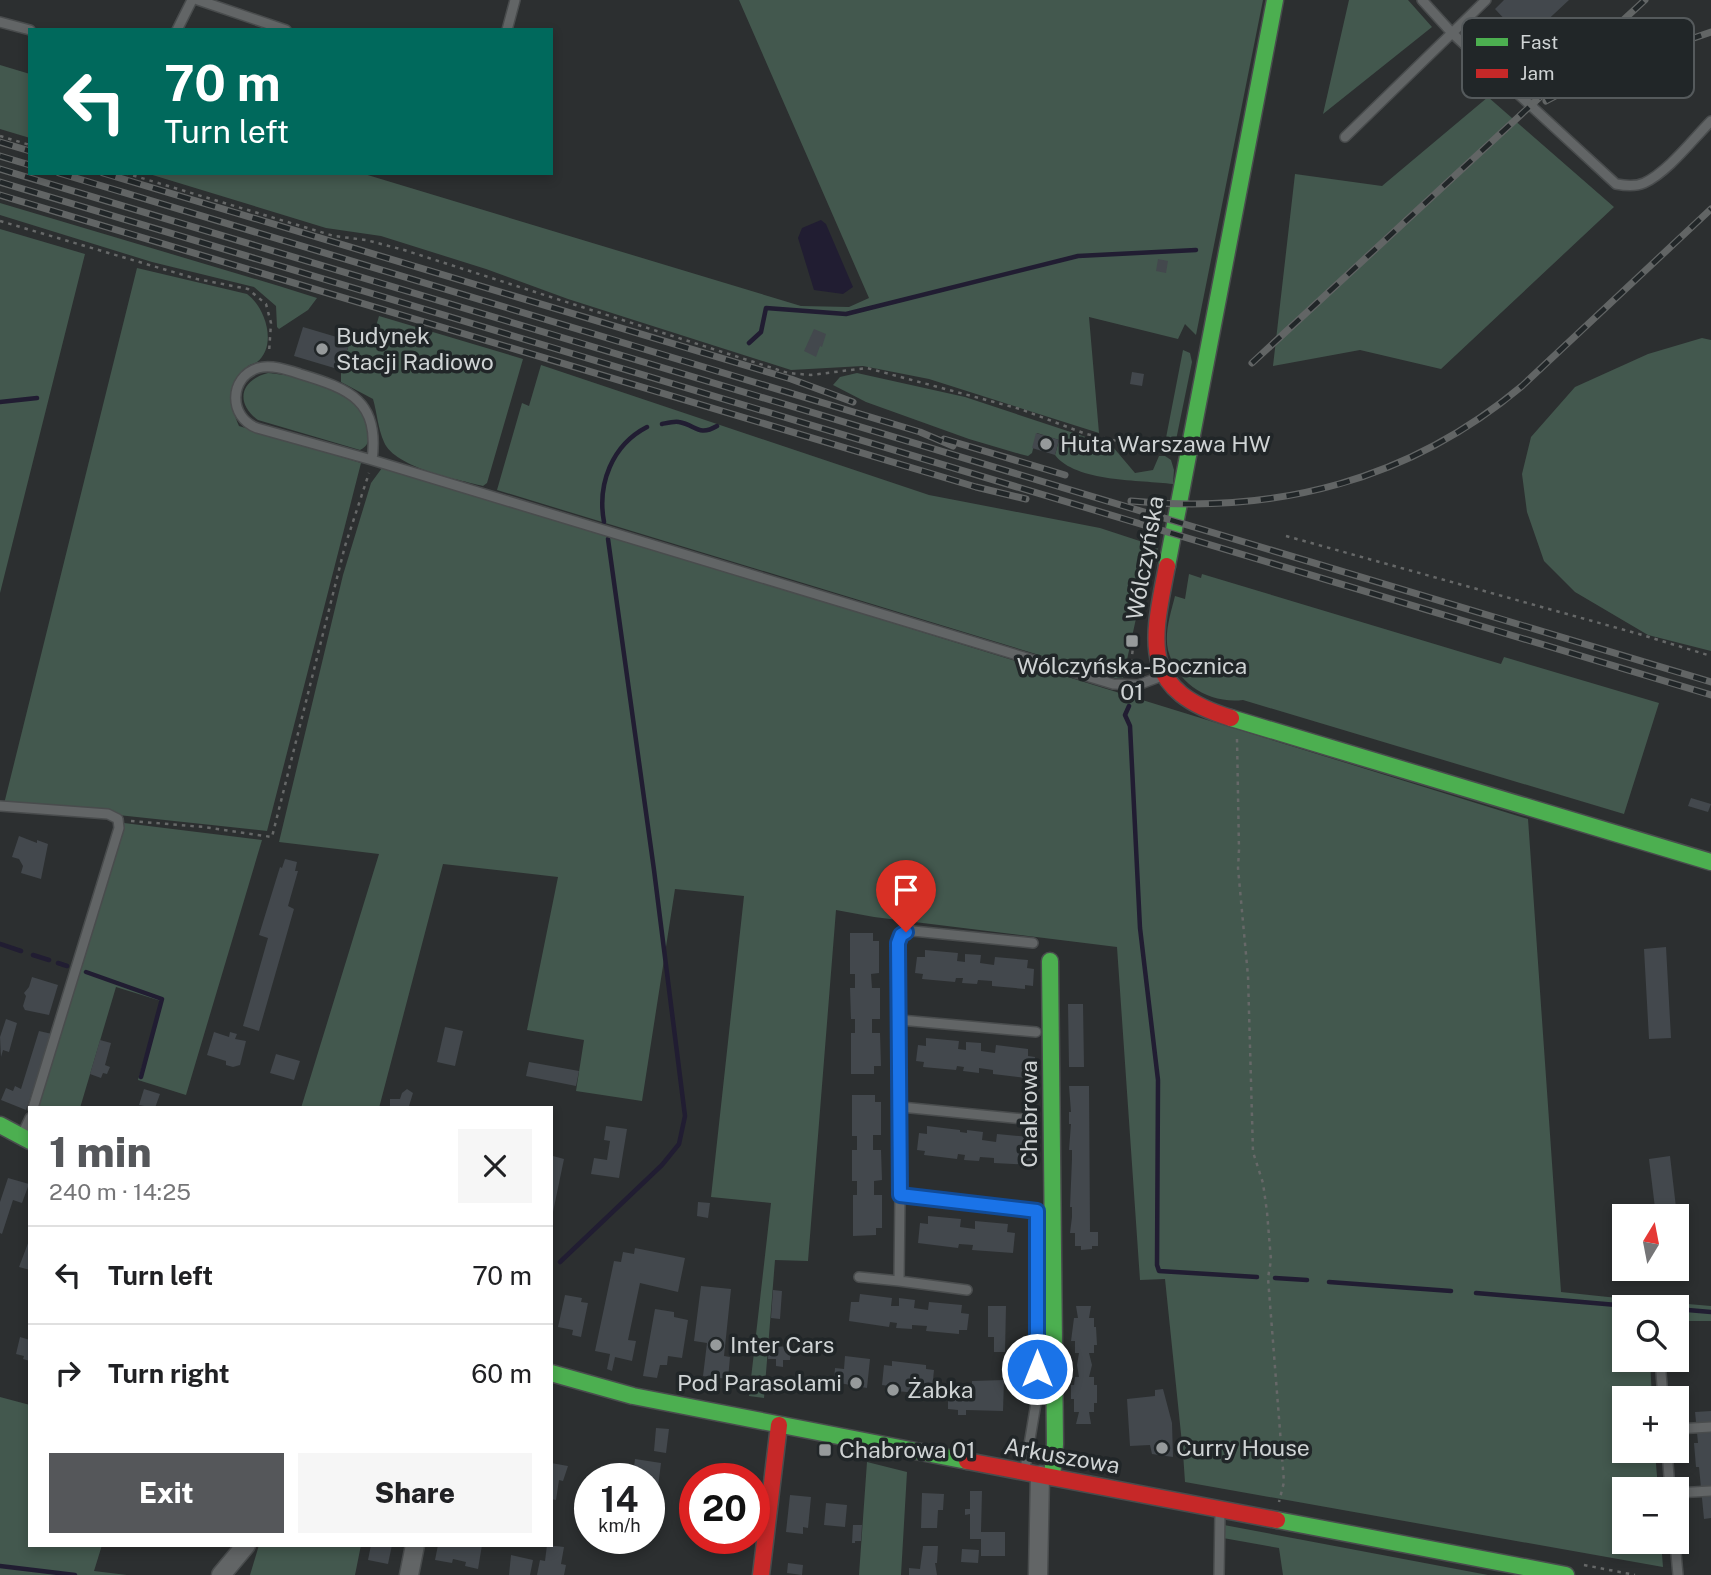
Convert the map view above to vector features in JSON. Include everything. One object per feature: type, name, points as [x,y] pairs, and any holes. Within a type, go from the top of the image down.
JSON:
[{"type":"street","name":"Wólczyńska","points":[[1163,675],[1154,646],[1155,627],[1275,0]]},
{"type":"street","points":[[1163,675],[1175,690],[1193,703],[1233,719],[1711,862]]},
{"type":"street","name":"Chabrowa","points":[[1039,1474],[1055,1444],[1051,961]]},
{"type":"street","points":[[0,1125],[25,1138]]},
{"type":"street","name":"Arkuszowa","points":[[553,1374],[633,1396],[1566,1575]]},
{"type":"street","points":[[761,1575],[779,1425]]},
{"type":"street","points":[[1038,1575],[1039,1474]]},
{"type":"street","points":[[221,1575],[244,1547]]},
{"type":"street","points":[[409,1575],[415,1547]]},
{"type":"lane","points":[[178,28],[192,0]]},
{"type":"lane","points":[[198,0],[280,28]]},
{"type":"lane","points":[[508,28],[515,0]]},
{"type":"lane","points":[[1422,0],[1462,42]]},
{"type":"lane","points":[[1467,18],[1486,0]]},
{"type":"lane","points":[[0,22],[28,29]]},
{"type":"lane","points":[[1345,137],[1462,23]]},
{"type":"lane","points":[[1523,98],[1616,184],[1627,187],[1644,183],[1663,169],[1711,121]]},
{"type":"lane","points":[[373,460],[374,429],[369,413],[360,400],[346,390],[284,369],[265,367],[248,373],[238,386],[238,413],[243,421],[257,428],[373,460],[1112,684],[1138,685],[1163,675]]},
{"type":"lane","points":[[0,806],[108,814],[118,819],[119,828],[34,1106]]},
{"type":"lane","points":[[900,1281],[898,943],[901,935],[906,932],[1032,943]]},
{"type":"lane","points":[[900,1020],[1036,1032]]},
{"type":"lane","points":[[901,1107],[1033,1120]]},
{"type":"lane","points":[[900,1195],[1037,1211],[1039,1474]]},
{"type":"lane","points":[[859,1277],[967,1290]]},
{"type":"lane","points":[[1689,1428],[1711,1427]]},
{"type":"lane","points":[[1689,1492],[1711,1491]]},
{"type":"lane","points":[[1219,1575],[1220,1509]]},
{"type":"lane","points":[[1676,1554],[1678,1575]]},
{"type":"path","points":[[0,136],[28,144]]},
{"type":"path","points":[[132,175],[334,236],[366,240],[404,250],[788,373],[811,375],[867,368],[1020,409],[1086,434],[1187,457]]},
{"type":"path","points":[[0,221],[197,279],[248,289],[266,304],[271,323],[271,342],[265,367]]},
{"type":"path","points":[[118,819],[272,837],[345,546],[373,460]]},
{"type":"path","points":[[1286,536],[1711,656]]},
{"type":"path","points":[[1125,685],[1131,667],[1132,651]]},
{"type":"path","points":[[1233,719],[1237,731],[1238,868],[1248,976],[1253,1152],[1268,1212],[1271,1260],[1268,1278],[1284,1482],[1278,1507]]},
{"type":"green space","points":[[739,0],[1263,0],[1196,335],[1185,324],[1178,339],[1089,317],[1099,433],[929,379],[863,366],[791,370],[381,236],[326,228],[153,175],[368,175],[801,306],[849,307],[869,298]]},
{"type":"green space","points":[[1349,0],[1408,0],[1432,27],[1323,114]]},
{"type":"green space","points":[[0,65],[28,73],[28,137],[0,129]]},
{"type":"green space","points":[[1489,98],[1614,207],[1441,369],[1360,350],[1273,366],[1295,174],[1382,186]]},
{"type":"green space","points":[[0,203],[317,298],[308,310],[279,329],[276,306],[254,287],[152,262],[0,215]]},
{"type":"green space","points":[[0,229],[85,254],[0,593]]},
{"type":"green space","points":[[137,268],[247,294],[264,317],[268,336],[263,355],[241,373],[233,387],[232,403],[239,426],[361,463],[267,831],[118,815],[111,810],[4,804]]},
{"type":"green space","points":[[379,316],[523,359],[487,483],[483,486],[443,476],[400,459],[384,442],[373,399],[341,382],[341,370],[350,341],[370,347]]},
{"type":"green space","points":[[1702,338],[1711,340],[1711,651],[1648,635],[1575,592],[1544,561],[1527,512],[1522,474],[1531,437],[1575,387],[1648,354]]},
{"type":"green space","points":[[1183,350],[1190,353],[1192,362],[1175,445],[1165,443]]},
{"type":"green space","points":[[541,365],[929,495],[1100,528],[1158,547],[1151,581],[1140,614],[1137,614],[1123,678],[1115,678],[497,490],[522,403],[529,406]]},
{"type":"green space","points":[[268,373],[314,382],[344,396],[365,418],[369,432],[366,445],[360,450],[258,420],[246,406],[244,393],[251,381]]},
{"type":"green space","points":[[857,373],[965,397],[1107,444],[1113,447],[1135,473],[1153,470],[1159,456],[1165,456],[1171,460],[1174,470],[1173,484],[1110,478],[1077,470],[1064,464],[1055,455],[1059,440],[1037,433],[1032,453],[1028,456],[1020,454],[969,439],[866,402],[833,385],[840,377]]},
{"type":"green space","points":[[382,468],[471,493],[1528,819],[1561,1292],[1612,1297],[1612,1372],[1651,1372],[1651,1386],[1612,1386],[1612,1463],[1656,1463],[1657,1477],[1612,1477],[1612,1554],[1662,1554],[1663,1567],[1185,1482],[1165,1279],[1140,1280],[1117,947],[836,910],[808,1261],[775,1260],[764,1398],[749,1396],[771,1203],[711,1197],[744,896],[675,889],[642,1101],[576,1091],[584,1040],[527,1030],[558,877],[443,864],[380,1106],[302,1106],[379,854],[279,842],[343,575],[371,483]]},
{"type":"green space","points":[[1189,574],[1201,578],[1202,574],[1501,664],[1504,657],[1659,703],[1624,814],[1243,700],[1218,699],[1196,689],[1172,662],[1167,643],[1168,623],[1175,596],[1185,599]]},
{"type":"green space","points":[[124,823],[262,840],[186,1095],[138,1080],[161,1001],[116,987],[81,1106],[39,1106]]},
{"type":"green space","points":[[1689,1304],[1711,1306],[1711,1321],[1689,1321]]},
{"type":"green space","points":[[0,1397],[28,1404],[28,1547],[101,1547],[94,1571],[127,1575],[0,1575]]},
{"type":"green space","points":[[867,1462],[907,1472],[901,1575],[859,1575]]},
{"type":"green space","points":[[1224,1525],[1488,1575],[1283,1575],[1279,1548],[1223,1538]]},
{"type":"green space","points":[[258,1547],[361,1547],[355,1575],[250,1575]]},
{"type":"shaded area","points":[[821,220],[826,224],[853,287],[843,294],[814,290],[798,238],[802,228]]},
{"type":"building","points":[[1504,0],[1569,0],[1550,18],[1503,18],[1495,9]]},
{"type":"building","points":[[1158,259],[1168,261],[1166,273],[1156,271]]},
{"type":"building","name":"Budynek Stacji Radiowo","points":[[303,327],[350,341],[341,370],[294,356]]},
{"type":"building","points":[[814,329],[826,334],[816,357],[804,351]]},
{"type":"building","points":[[1132,372],[1144,374],[1142,386],[1130,384]]},
{"type":"building","name":"Huta Warszawa HW","points":[[1036,433],[1059,440],[1055,455],[1032,448]]},
{"type":"building","points":[[1691,798],[1711,804],[1708,812],[1688,806]]},
{"type":"building","points":[[19,836],[48,844],[41,879],[21,873],[23,866],[19,859],[12,857]]},
{"type":"building","points":[[285,859],[297,862],[295,871],[298,871],[288,906],[294,909],[259,1031],[243,1026],[268,938],[259,935],[280,867],[282,868]]},
{"type":"building","points":[[850,933],[873,933],[873,941],[879,941],[879,973],[871,974],[872,988],[880,988],[880,1019],[872,1019],[872,1033],[880,1033],[881,1066],[874,1066],[874,1074],[851,1074],[851,1033],[855,1033],[855,1019],[851,1019],[850,988],[855,988],[855,974],[850,974]]},
{"type":"building","points":[[1666,947],[1671,1038],[1649,1039],[1644,949]]},
{"type":"building","points":[[925,950],[958,953],[957,961],[965,962],[965,954],[981,955],[980,963],[994,965],[995,957],[1028,960],[1027,968],[1034,969],[1033,986],[1025,985],[1025,989],[992,986],[992,981],[978,980],[977,984],[962,983],[963,978],[956,978],[955,982],[922,979],[923,974],[915,973],[917,957],[925,957]]},
{"type":"building","points":[[32,977],[58,985],[49,1015],[25,1010],[23,1006],[26,996],[24,993]]},
{"type":"building","points":[[1068,1004],[1083,1004],[1084,1067],[1069,1067]]},
{"type":"building","points":[[6,1019],[17,1023],[9,1052],[3,1050],[1,1057],[0,1037]]},
{"type":"building","points":[[445,1027],[463,1031],[455,1066],[437,1062]]},
{"type":"building","points":[[39,1031],[52,1034],[26,1110],[1,1100],[6,1088],[13,1091],[15,1086],[21,1089]]},
{"type":"building","points":[[214,1032],[229,1037],[230,1032],[237,1034],[235,1039],[246,1041],[240,1065],[226,1065],[226,1061],[207,1055]]},
{"type":"building","points":[[926,1038],[959,1041],[958,1049],[966,1050],[966,1042],[981,1043],[981,1051],[995,1053],[996,1045],[1028,1049],[1028,1056],[1035,1057],[1034,1075],[1026,1075],[1026,1078],[993,1074],[993,1070],[979,1068],[979,1073],[963,1071],[964,1067],[957,1066],[956,1070],[923,1067],[924,1062],[916,1061],[918,1045],[926,1046]]},
{"type":"building","points":[[100,1040],[111,1043],[105,1065],[110,1067],[107,1074],[103,1073],[101,1078],[90,1074]]},
{"type":"building","points":[[276,1054],[300,1061],[294,1080],[270,1073]]},
{"type":"building","points":[[529,1062],[579,1071],[576,1086],[526,1076]]},
{"type":"building","points":[[1069,1086],[1089,1086],[1090,1232],[1098,1232],[1098,1246],[1092,1246],[1092,1249],[1081,1250],[1081,1246],[1075,1246],[1075,1233],[1070,1233],[1072,1150],[1069,1150]]},
{"type":"building","points":[[144,1089],[160,1094],[156,1106],[139,1105]]},
{"type":"building","points":[[407,1089],[413,1093],[409,1106],[390,1106],[390,1099],[400,1099]]},
{"type":"building","points":[[852,1095],[875,1095],[875,1102],[881,1102],[881,1135],[873,1135],[873,1150],[881,1150],[882,1180],[874,1181],[874,1195],[882,1195],[882,1228],[876,1228],[876,1235],[853,1236],[853,1195],[857,1195],[857,1181],[852,1181],[852,1150],[857,1150],[857,1136],[852,1136]]},
{"type":"building","points":[[606,1126],[627,1129],[619,1178],[591,1174],[594,1158],[607,1160],[610,1141],[604,1140]]},
{"type":"building","points":[[927,1126],[967,1133],[967,1130],[983,1132],[982,1140],[996,1142],[997,1134],[1030,1137],[1029,1145],[1036,1146],[1034,1165],[994,1163],[994,1158],[980,1157],[979,1161],[964,1160],[965,1155],[958,1154],[957,1159],[924,1155],[925,1151],[917,1150],[919,1133],[927,1134]]},
{"type":"building","points":[[553,1156],[564,1159],[553,1212]]},
{"type":"building","points":[[1670,1156],[1676,1204],[1655,1204],[1649,1159]]},
{"type":"building","points":[[8,1178],[28,1184],[22,1203],[13,1200],[2,1234],[0,1202]]},
{"type":"building","points":[[698,1202],[710,1203],[708,1218],[697,1216]]},
{"type":"building","points":[[928,1216],[961,1219],[960,1227],[975,1229],[975,1221],[1008,1224],[1007,1232],[1015,1233],[1013,1253],[972,1250],[973,1245],[959,1244],[958,1248],[918,1243],[920,1223],[928,1224]]},
{"type":"building","points":[[28,1243],[28,1269],[19,1267]]},
{"type":"building","points":[[635,1248],[685,1258],[678,1292],[640,1283],[628,1340],[636,1341],[632,1361],[615,1357],[612,1371],[607,1369],[610,1354],[595,1351],[614,1261],[621,1262],[623,1252],[634,1254]]},
{"type":"building","points":[[701,1286],[731,1289],[724,1356],[730,1357],[728,1379],[703,1376],[707,1343],[694,1341]]},
{"type":"building","points":[[773,1290],[782,1291],[780,1319],[771,1318]]},
{"type":"building","points":[[860,1294],[892,1298],[891,1306],[899,1306],[899,1298],[915,1300],[914,1308],[928,1310],[929,1302],[962,1305],[961,1313],[969,1314],[967,1330],[959,1330],[959,1334],[926,1331],[927,1326],[896,1328],[897,1323],[890,1322],[889,1327],[849,1321],[851,1302],[859,1302]]},
{"type":"building","points":[[565,1295],[582,1298],[581,1302],[588,1303],[581,1337],[572,1335],[573,1330],[558,1327]]},
{"type":"building","points":[[988,1306],[1006,1306],[1005,1352],[994,1352],[994,1337],[988,1337]]},
{"type":"building","points":[[1076,1306],[1091,1306],[1089,1318],[1094,1318],[1096,1327],[1097,1345],[1094,1345],[1094,1353],[1089,1353],[1092,1365],[1089,1377],[1094,1377],[1094,1385],[1097,1385],[1097,1403],[1094,1403],[1094,1412],[1089,1412],[1091,1424],[1076,1424],[1079,1412],[1074,1412],[1074,1399],[1071,1399],[1071,1385],[1074,1385],[1075,1377],[1079,1377],[1079,1353],[1075,1353],[1075,1341],[1071,1341],[1074,1318],[1078,1318]]},
{"type":"building","points":[[655,1309],[674,1312],[674,1317],[688,1320],[682,1358],[668,1356],[667,1365],[660,1365],[657,1378],[643,1376]]},
{"type":"building","points":[[20,1337],[28,1339],[28,1360],[16,1354]]},
{"type":"building","points":[[769,1346],[791,1347],[790,1360],[783,1360],[783,1367],[776,1366],[776,1359],[768,1359]]},
{"type":"building","points":[[845,1356],[870,1359],[867,1388],[834,1382],[835,1368],[844,1369]]},
{"type":"building","points":[[892,1361],[926,1365],[926,1369],[934,1370],[932,1390],[924,1389],[923,1394],[889,1390],[890,1386],[882,1385],[884,1365],[892,1366]]},
{"type":"building","points":[[1004,1380],[1003,1411],[966,1410],[966,1415],[958,1415],[958,1410],[948,1409],[948,1397],[959,1398],[959,1389],[968,1390],[967,1398],[972,1398],[972,1381]]},
{"type":"building","points":[[1163,1389],[1172,1423],[1173,1457],[1152,1454],[1150,1445],[1130,1446],[1127,1399],[1155,1396],[1155,1390]]},
{"type":"building","points":[[1711,1411],[1711,1518],[1704,1519],[1699,1467],[1696,1467],[1694,1443],[1698,1443],[1695,1412]]},
{"type":"building","points":[[656,1428],[669,1429],[666,1453],[654,1451]]},
{"type":"building","points":[[635,1459],[661,1463],[634,1463]]},
{"type":"building","points":[[553,1463],[568,1466],[563,1481],[559,1480],[556,1500],[553,1499]]},
{"type":"building","points":[[970,1491],[982,1491],[981,1532],[1005,1532],[1005,1556],[981,1556],[981,1539],[970,1539],[970,1514],[965,1515],[965,1509],[970,1509]]},
{"type":"building","points":[[922,1493],[944,1494],[943,1510],[938,1510],[937,1528],[921,1528]]},
{"type":"building","points":[[790,1495],[811,1497],[808,1528],[803,1527],[803,1534],[786,1532]]},
{"type":"building","points":[[826,1503],[847,1505],[845,1527],[824,1525]]},
{"type":"building","points":[[853,1525],[862,1525],[861,1541],[855,1543],[852,1543]]},
{"type":"building","points":[[923,1546],[938,1546],[935,1563],[937,1575],[909,1575],[909,1568],[920,1569]]},
{"type":"building","points":[[371,1547],[392,1547],[388,1564],[368,1560]]},
{"type":"building","points":[[438,1547],[482,1547],[478,1569],[453,1559],[452,1563],[435,1560]]},
{"type":"building","points":[[547,1547],[564,1547],[561,1564],[566,1565],[564,1575],[537,1575],[540,1560],[545,1561]]},
{"type":"building","points":[[962,1549],[979,1550],[978,1563],[961,1562]]},
{"type":"building","points":[[511,1555],[533,1560],[530,1575],[509,1575]]},
{"type":"building","points":[[788,1563],[803,1565],[802,1575],[787,1573]]},
{"type":"waterway","points":[[749,343],[761,332],[766,308],[846,314],[1078,256],[1196,250]]},
{"type":"waterway","points":[[0,402],[37,398]]},
{"type":"waterway","points":[[662,424],[679,422],[701,430],[717,426]]},
{"type":"waterway","points":[[604,522],[603,494],[610,467],[625,444],[647,427]]},
{"type":"waterway","points":[[560,1262],[662,1165],[679,1144],[685,1116],[608,539]]},
{"type":"waterway","points":[[1129,706],[1125,715],[1130,726],[1140,928],[1158,1080],[1157,1265],[1159,1271],[1257,1277]]},
{"type":"waterway","points":[[0,944],[21,951]]},
{"type":"waterway","points":[[33,955],[49,960]]},
{"type":"waterway","points":[[58,963],[67,966]]},
{"type":"waterway","points":[[86,972],[162,999],[141,1077]]},
{"type":"waterway","points":[[1275,1278],[1307,1280]]},
{"type":"waterway","points":[[1329,1282],[1451,1291]]},
{"type":"waterway","points":[[1476,1293],[1612,1305]]},
{"type":"waterway","points":[[1689,1310],[1711,1312]]},
{"type":"waterway","points":[[0,1566],[75,1575]]},
{"type":"railway","points":[[1626,18],[1645,0]]},
{"type":"railway","points":[[1694,38],[1711,32]]},
{"type":"railway","points":[[1252,363],[1539,98]]},
{"type":"railway","points":[[1546,101],[1552,98]]},
{"type":"railway","points":[[0,142],[28,150]]},
{"type":"railway","points":[[0,156],[28,164]]},
{"type":"railway","points":[[0,169],[1711,682]]},
{"type":"railway","points":[[66,175],[920,432],[953,446]]},
{"type":"railway","points":[[110,175],[791,379],[853,402]]},
{"type":"railway","points":[[0,182],[1711,695]]},
{"type":"railway","points":[[0,195],[976,487],[1026,499]]},
{"type":"railway","points":[[1131,501],[1185,504],[1289,496],[1339,484],[1434,446],[1479,419],[1522,386],[1711,209]]},
{"type":"railway","points":[[944,439],[1065,475]]},
{"type":"traffic: fast","points":[[1167,566],[1275,0]]},
{"type":"traffic: fast","points":[[1231,718],[1711,862]]},
{"type":"traffic: fast","points":[[1050,961],[1055,1444],[1052,1477]]},
{"type":"traffic: fast","points":[[0,1125],[28,1140]]},
{"type":"traffic: fast","points":[[553,1374],[633,1396],[967,1461]]},
{"type":"traffic: fast","points":[[1277,1520],[1566,1575]]},
{"type":"traffic: jam","points":[[1167,566],[1156,641],[1166,678],[1180,693],[1201,707],[1231,718]]},
{"type":"traffic: jam","points":[[761,1575],[779,1425]]},
{"type":"traffic: jam","points":[[967,1461],[1277,1520]]},
{"type":"place","name":"Budynek Stacji Radiowo","points":[[322,349]]},
{"type":"place","name":"Huta Warszawa HW","points":[[1046,444]]},
{"type":"place","name":"Wólczyńska-Bocznica 01","points":[[1132,641]]},
{"type":"place","name":"Inter Cars","points":[[716,1345]]},
{"type":"place","name":"Pod Parasolami","points":[[856,1383]]},
{"type":"place","name":"Żabka","points":[[893,1390]]},
{"type":"place","name":"Curry House","points":[[1162,1448]]},
{"type":"place","name":"Chabrowa 01","points":[[825,1450]]},
{"type":"route","points":[[906,932],[901,935],[898,943],[900,1195],[1037,1211],[1037,1369]]}]
